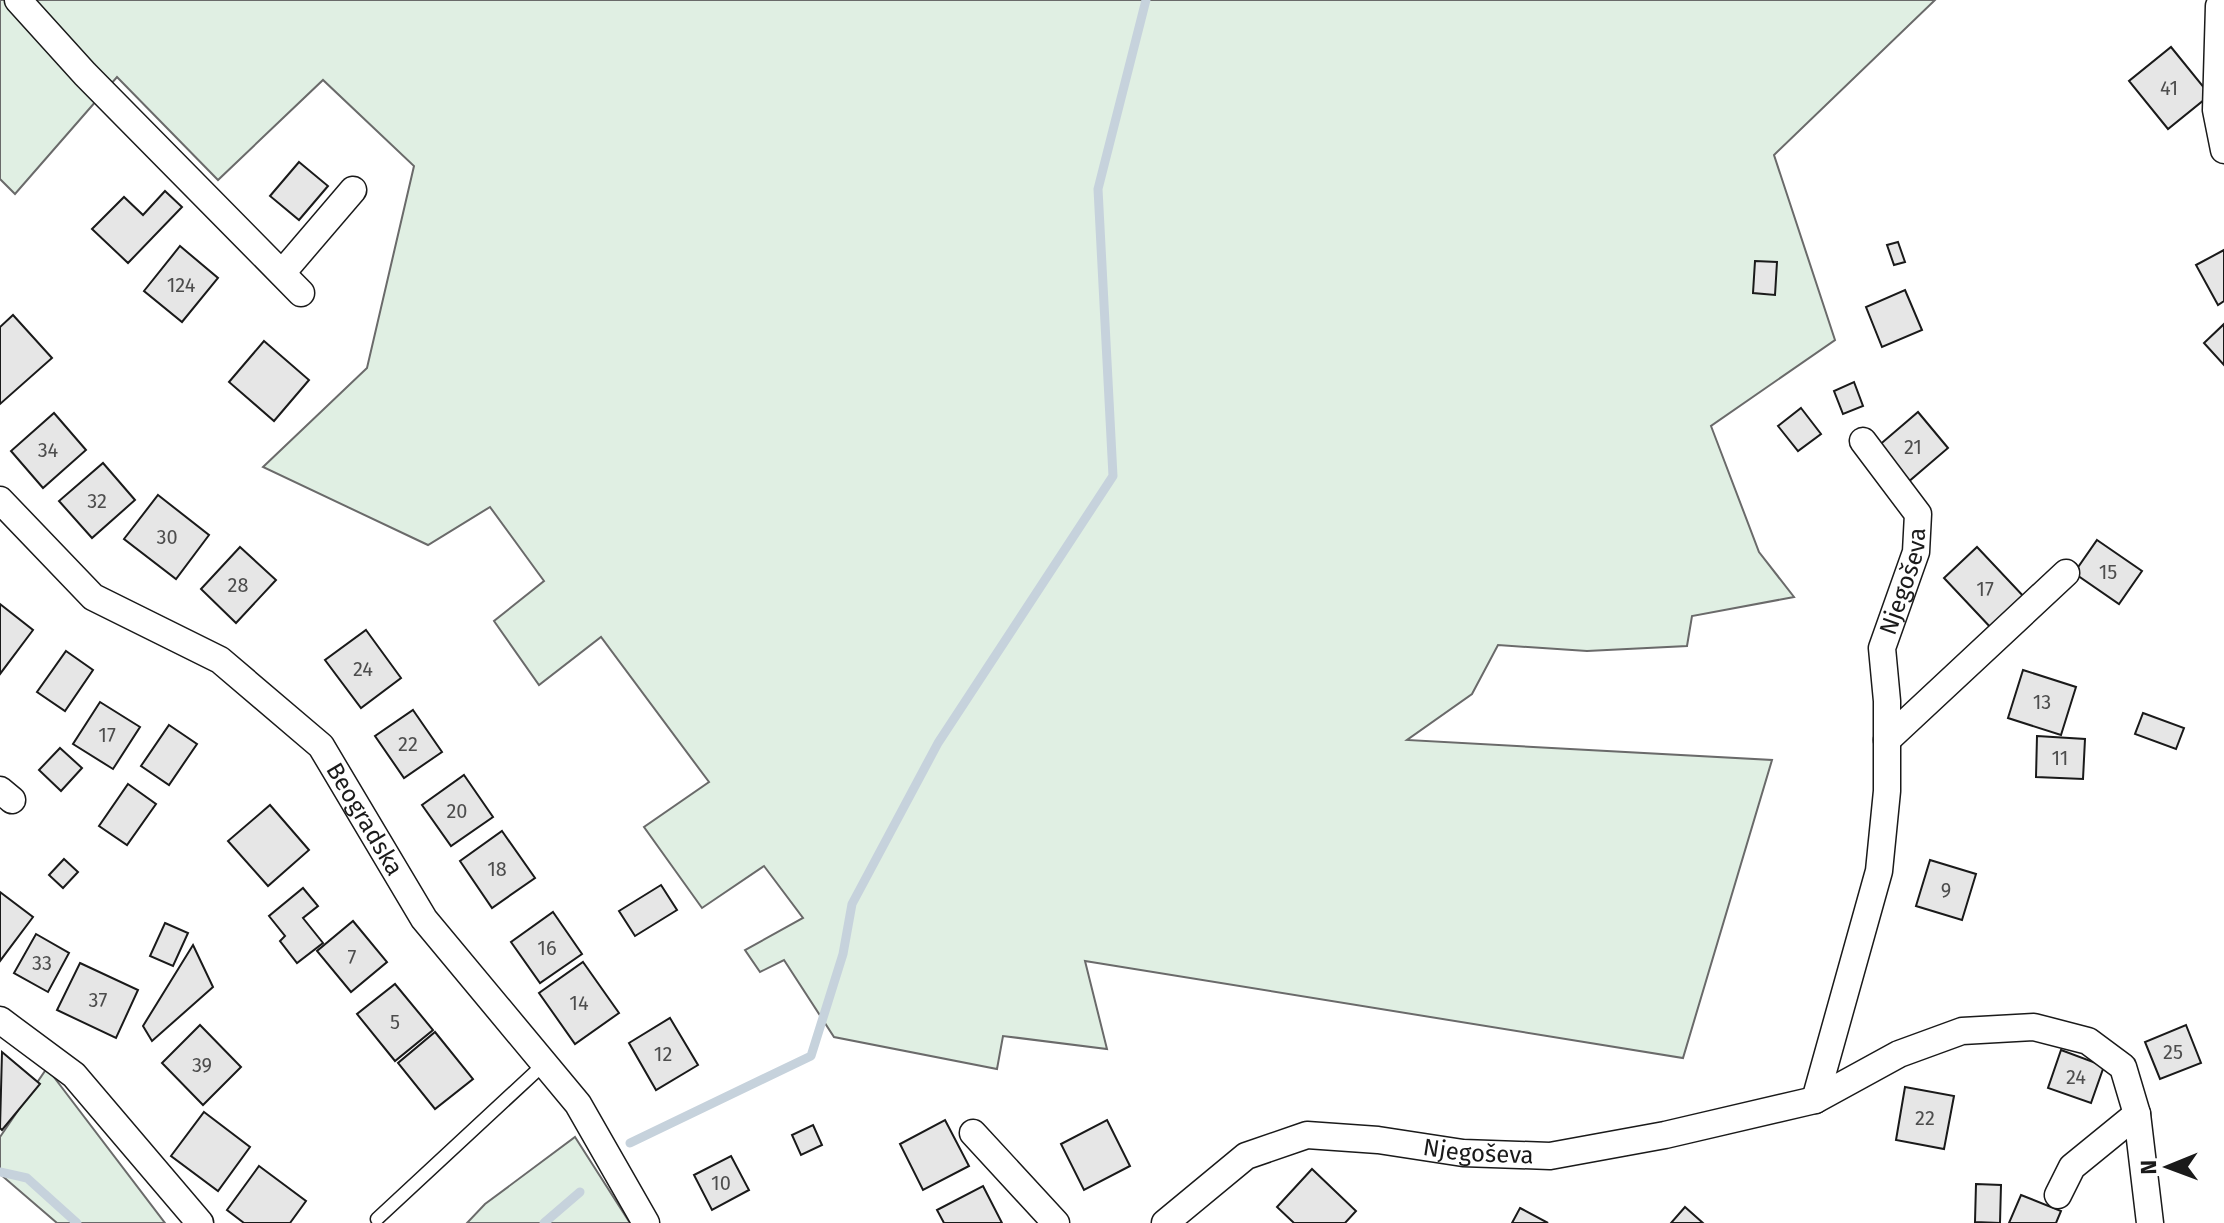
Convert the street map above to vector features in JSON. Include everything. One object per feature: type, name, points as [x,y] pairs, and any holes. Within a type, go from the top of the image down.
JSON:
[{"type":"street","points":[[18,0],[85,74],[301,293]]},
{"type":"street","points":[[2222,0],[2219,6],[2216,110],[2224,150]]},
{"type":"street","points":[[282,273],[353,190]]},
{"type":"street","name":"Njegoševa","points":[[1815,1100],[1879,871],[1887,791],[1887,701],[1882,648],[1916,552],[1918,514],[1863,441]]},
{"type":"street","name":"Beogradska","points":[[0,500],[93,597],[220,660],[321,746],[424,919],[578,1104],[646,1223]]},
{"type":"street","points":[[1887,740],[2066,573]]},
{"type":"street","points":[[0,1020],[74,1075],[200,1223]]},
{"type":"street","name":"Njegoševa","points":[[1165,1223],[1246,1156],[1307,1135],[1378,1140],[1463,1153],[1550,1156],[1665,1135],[1815,1100],[1899,1054],[1947,1036],[1991,1027],[2034,1027],[2088,1041],[2123,1067],[2137,1114],[2150,1223]]},
{"type":"street","points":[[2058,1195],[2072,1167],[2137,1114]]},
{"type":"street","points":[[973,1133],[1056,1223]]},
{"type":"lane","points":[[377,1219],[544,1064]]},
{"type":"green space","points":[[0,0],[1935,0],[1774,155],[1835,340],[1711,426],[1759,552],[1794,597],[1692,616],[1687,646],[1587,651],[1498,645],[1472,694],[1407,740],[1772,760],[1683,1058],[1085,961],[1107,1049],[1003,1036],[997,1069],[834,1037],[784,960],[760,972],[745,950],[803,918],[764,866],[702,908],[644,827],[709,782],[601,637],[539,685],[494,621],[544,581],[490,507],[428,545],[263,467],[367,368],[414,166],[323,80],[218,180],[117,77],[15,194],[0,179]]},
{"type":"green space","points":[[47,1068],[165,1223],[57,1223],[0,1174],[0,1137]]},
{"type":"green space","points":[[575,1137],[630,1223],[467,1223],[485,1204]]},
{"type":"building","points":[[2171,47],[2210,95],[2168,129],[2129,81]]},
{"type":"building","points":[[299,162],[328,186],[299,220],[270,196]]},
{"type":"building","points":[[165,191],[182,207],[128,263],[92,229],[124,197],[143,215]]},
{"type":"building","points":[[1898,242],[1905,262],[1894,265],[1887,245]]},
{"type":"building","points":[[180,246],[218,278],[182,322],[144,291]]},
{"type":"building","points":[[2224,250],[2224,301],[2218,305],[2196,265]]},
{"type":"building","points":[[1755,261],[1777,262],[1775,295],[1753,293]]},
{"type":"building","points":[[1905,290],[1922,330],[1882,347],[1866,307]]},
{"type":"building","points":[[13,315],[52,358],[0,404],[0,327]]},
{"type":"building","points":[[2224,324],[2224,365],[2204,343]]},
{"type":"building","points":[[264,341],[309,380],[274,421],[229,382]]},
{"type":"building","points":[[1854,382],[1863,406],[1843,414],[1834,391]]},
{"type":"building","points":[[1801,408],[1821,434],[1798,451],[1778,426]]},
{"type":"building","points":[[1918,412],[1948,448],[1907,483],[1877,447]]},
{"type":"building","points":[[54,413],[86,450],[43,488],[11,451]]},
{"type":"building","points":[[103,463],[135,500],[92,538],[59,501]]},
{"type":"building","points":[[158,495],[209,535],[176,579],[124,539]]},
{"type":"building","points":[[2097,540],[2142,571],[2119,604],[2074,573]]},
{"type":"building","points":[[240,547],[276,580],[236,623],[201,589]]},
{"type":"building","points":[[1977,547],[2026,599],[1993,630],[1944,578]]},
{"type":"building","points":[[0,604],[33,630],[0,674]]},
{"type":"building","points":[[366,630],[401,678],[361,708],[325,660]]},
{"type":"building","points":[[66,651],[93,670],[65,711],[37,692]]},
{"type":"building","points":[[2023,670],[2076,687],[2061,735],[2008,718]]},
{"type":"building","points":[[100,702],[140,727],[113,769],[73,744]]},
{"type":"building","points":[[413,710],[442,752],[404,778],[375,736]]},
{"type":"building","points":[[2143,713],[2184,728],[2176,749],[2135,734]]},
{"type":"building","points":[[169,725],[197,744],[169,785],[141,766]]},
{"type":"building","points":[[2037,736],[2085,739],[2083,779],[2036,777]]},
{"type":"building","points":[[60,748],[82,768],[61,791],[39,770]]},
{"type":"building","points":[[464,775],[493,817],[451,846],[422,805]]},
{"type":"building","points":[[128,784],[156,804],[127,845],[99,826]]},
{"type":"building","points":[[270,805],[309,850],[268,886],[228,841]]},
{"type":"building","points":[[502,831],[535,878],[492,908],[460,861]]},
{"type":"building","points":[[64,859],[78,872],[63,888],[49,875]]},
{"type":"building","points":[[1930,860],[1976,874],[1962,920],[1916,906]]},
{"type":"building","points":[[661,885],[677,910],[635,936],[619,911]]},
{"type":"building","points":[[303,888],[318,906],[303,918],[323,943],[297,963],[280,941],[285,936],[269,916]]},
{"type":"building","points":[[0,892],[33,917],[0,961]]},
{"type":"building","points":[[553,912],[582,954],[540,983],[511,942]]},
{"type":"building","points":[[353,921],[387,962],[351,992],[317,951]]},
{"type":"building","points":[[165,923],[188,933],[173,966],[150,956]]},
{"type":"building","points":[[36,934],[69,953],[48,992],[14,973]]},
{"type":"building","points":[[193,945],[213,987],[152,1041],[143,1026]]},
{"type":"building","points":[[583,962],[619,1013],[575,1044],[539,993]]},
{"type":"building","points":[[80,963],[138,990],[116,1038],[57,1010]]},
{"type":"building","points":[[395,984],[433,1030],[395,1061],[357,1014]]},
{"type":"building","points":[[670,1018],[698,1065],[656,1090],[629,1043]]},
{"type":"building","points":[[200,1025],[241,1067],[203,1105],[162,1063]]},
{"type":"building","points":[[2186,1025],[2201,1063],[2160,1079],[2145,1042]]},
{"type":"building","points":[[435,1032],[473,1079],[435,1109],[398,1063]]},
{"type":"building","points":[[2061,1050],[2104,1066],[2091,1103],[2048,1088]]},
{"type":"building","points":[[2,1052],[40,1084],[2,1130],[0,1128]]},
{"type":"building","points":[[1905,1087],[1954,1096],[1944,1149],[1896,1140]]},
{"type":"building","points":[[204,1112],[250,1147],[218,1191],[171,1156]]},
{"type":"building","points":[[945,1120],[969,1166],[923,1190],[900,1144]]},
{"type":"building","points":[[1107,1120],[1130,1166],[1084,1190],[1061,1144]]},
{"type":"building","points":[[813,1125],[822,1145],[801,1155],[792,1135]]},
{"type":"building","points":[[731,1156],[749,1190],[712,1210],[694,1175]]},
{"type":"building","points":[[259,1166],[306,1201],[290,1223],[244,1223],[227,1210]]},
{"type":"building","points":[[1312,1169],[1356,1211],[1345,1223],[1294,1223],[1277,1207]]},
{"type":"building","points":[[1976,1184],[2001,1185],[2000,1223],[1975,1222]]},
{"type":"building","points":[[983,1186],[1002,1223],[944,1223],[937,1210]]},
{"type":"building","points":[[2021,1195],[2061,1211],[2056,1223],[2009,1223]]},
{"type":"building","points":[[1685,1207],[1703,1223],[1671,1223]]},
{"type":"building","points":[[1520,1208],[1548,1223],[1512,1223]]},
{"type":"waterway","points":[[630,1143],[811,1056],[843,954],[852,904],[938,743],[1113,476],[1098,189],[1146,0]]},
{"type":"waterway","points":[[0,1172],[27,1178],[77,1223]]},
{"type":"waterway","points":[[544,1223],[580,1192]]}]
